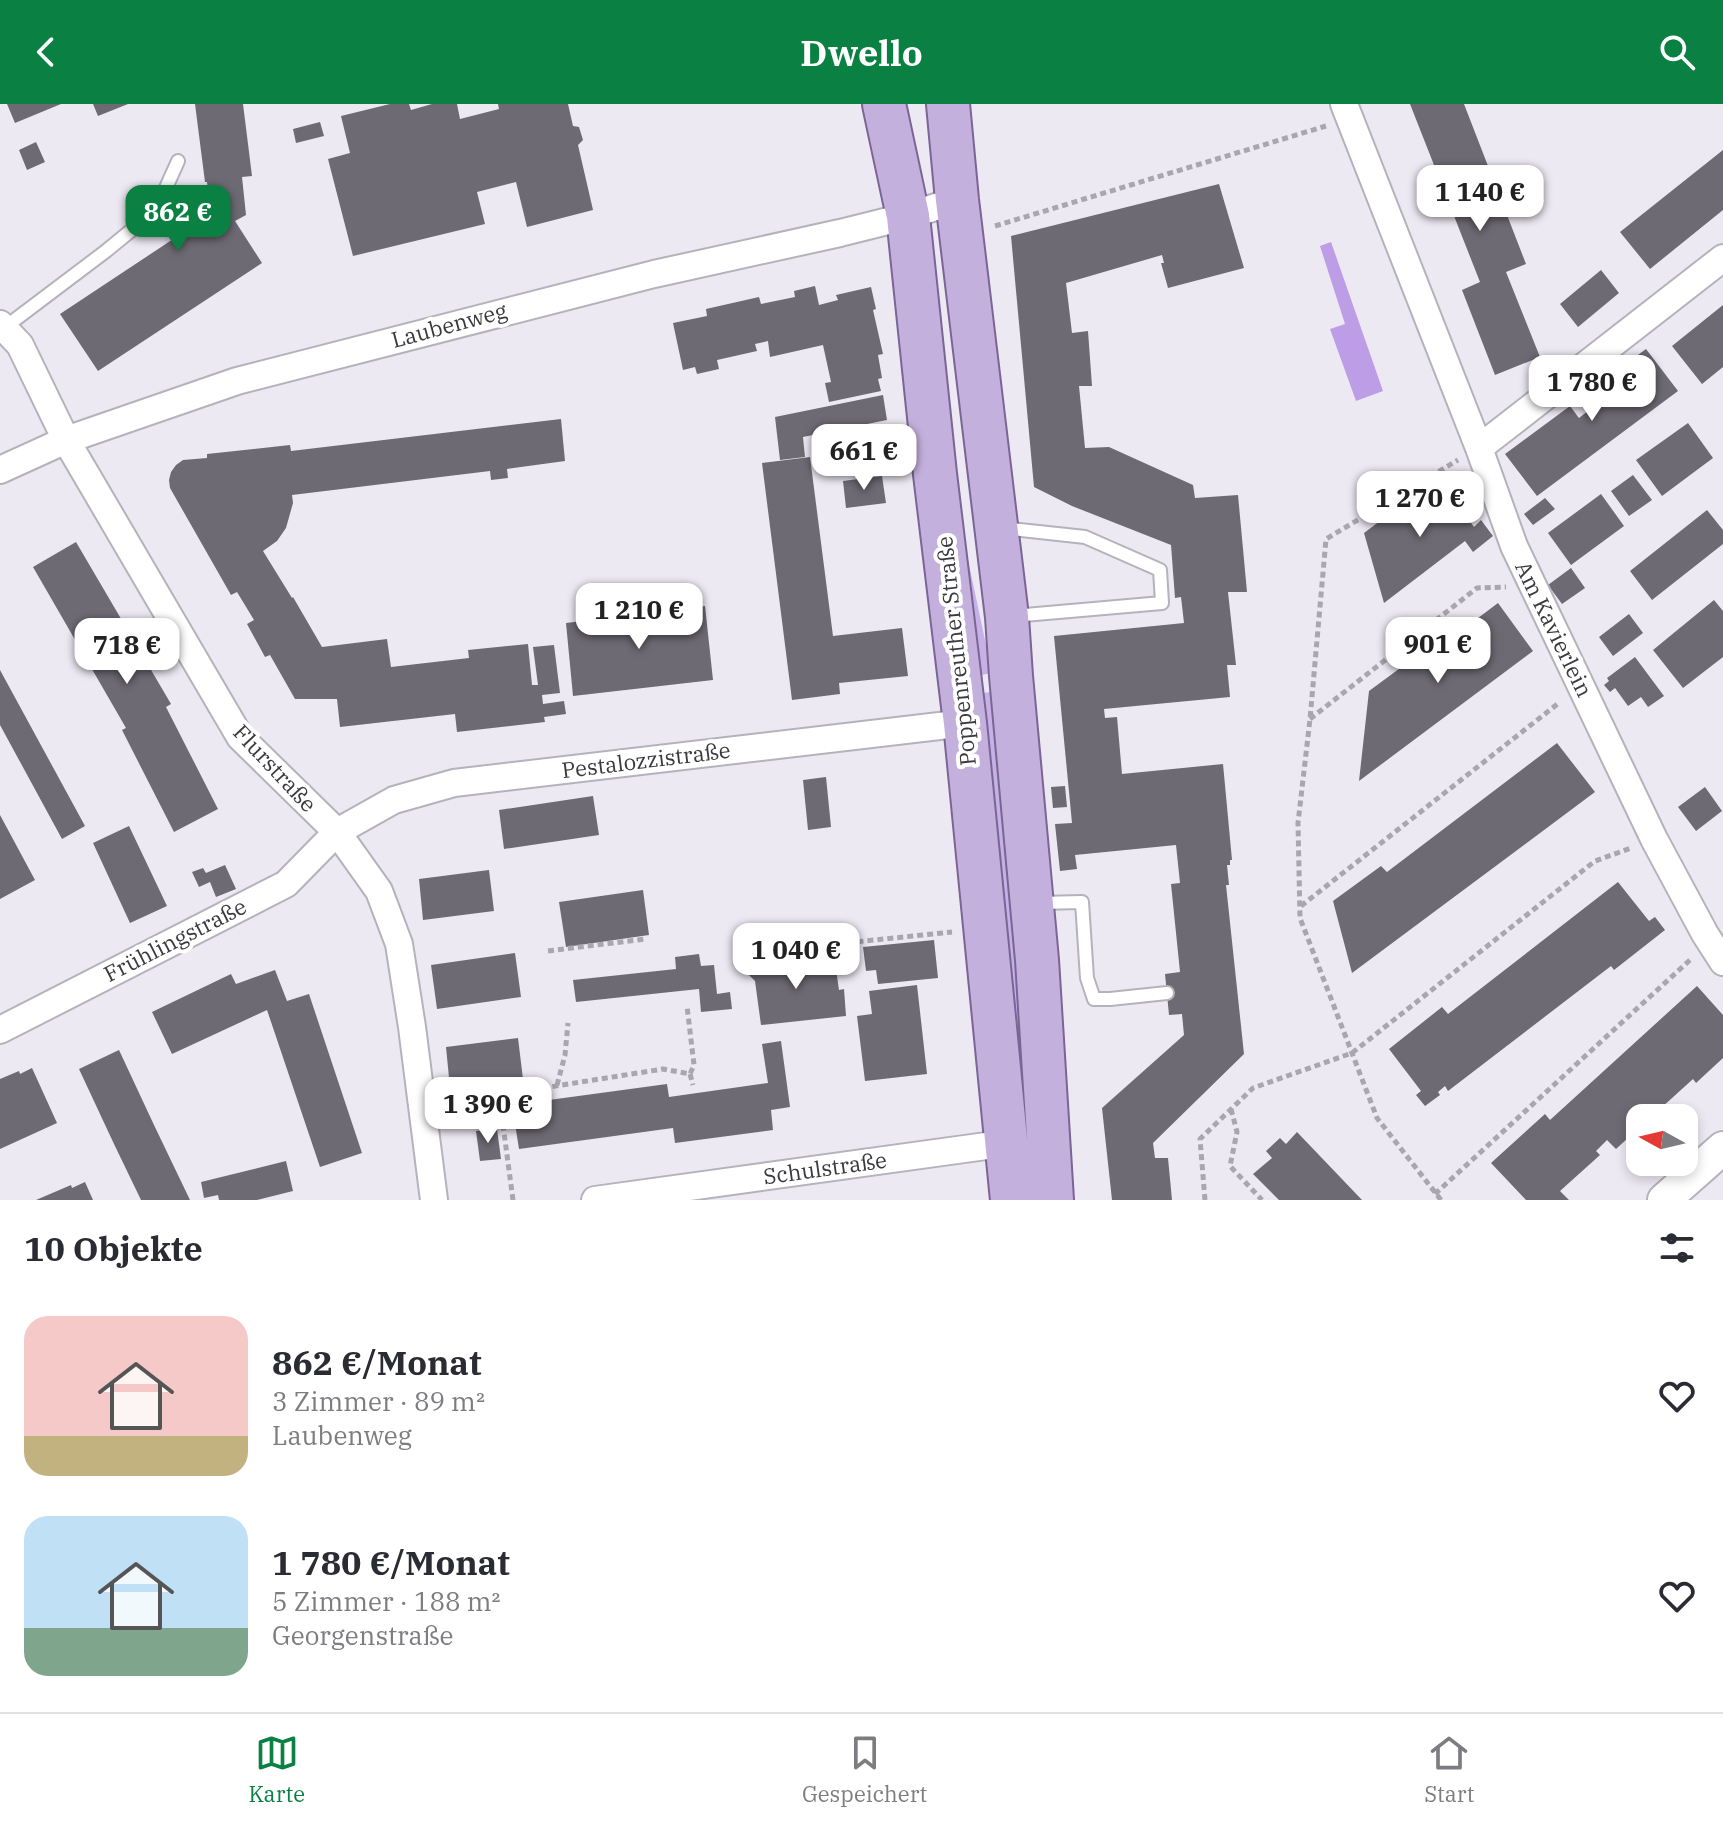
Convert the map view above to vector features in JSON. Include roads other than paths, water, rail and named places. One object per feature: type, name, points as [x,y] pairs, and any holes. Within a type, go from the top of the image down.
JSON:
[{"type":"main road","name":"Poppenreuther Straße","points":[[884,104],[908,216],[965,723],[1012,1200]]},
{"type":"main road","points":[[948,104],[1007,617],[1032,903],[1052,1200]]},
{"type":"street","name":"Am Kavierlein","points":[[1347,112],[1479,448],[1514,546],[1654,839],[1716,952]]},
{"type":"street","name":"Laubenweg","points":[[0,470],[66,440],[237,381],[640,277],[908,216],[957,200]]},
{"type":"street","points":[[1479,448],[1723,258]]},
{"type":"street","name":"Flurstraße","points":[[2,326],[20,345],[66,440],[240,737],[337,832],[379,891],[399,944],[434,1200]]},
{"type":"street","name":"Pestalozzistraße","points":[[337,832],[394,800],[454,783],[965,723]]},
{"type":"street","name":"Frühlingstraße","points":[[0,1030],[286,884],[337,832]]},
{"type":"street","name":"Schulstraße","points":[[595,1200],[1008,1143]]},
{"type":"street","points":[[1664,1200],[1723,1148]]},
{"type":"lane","points":[[2,326],[106,251],[156,210],[178,161]]},
{"type":"lane","points":[[997,528],[1085,537],[1160,570],[1162,603],[1007,617]]},
{"type":"lane","points":[[1032,903],[1082,902],[1087,978],[1094,999],[1167,993]]}]
